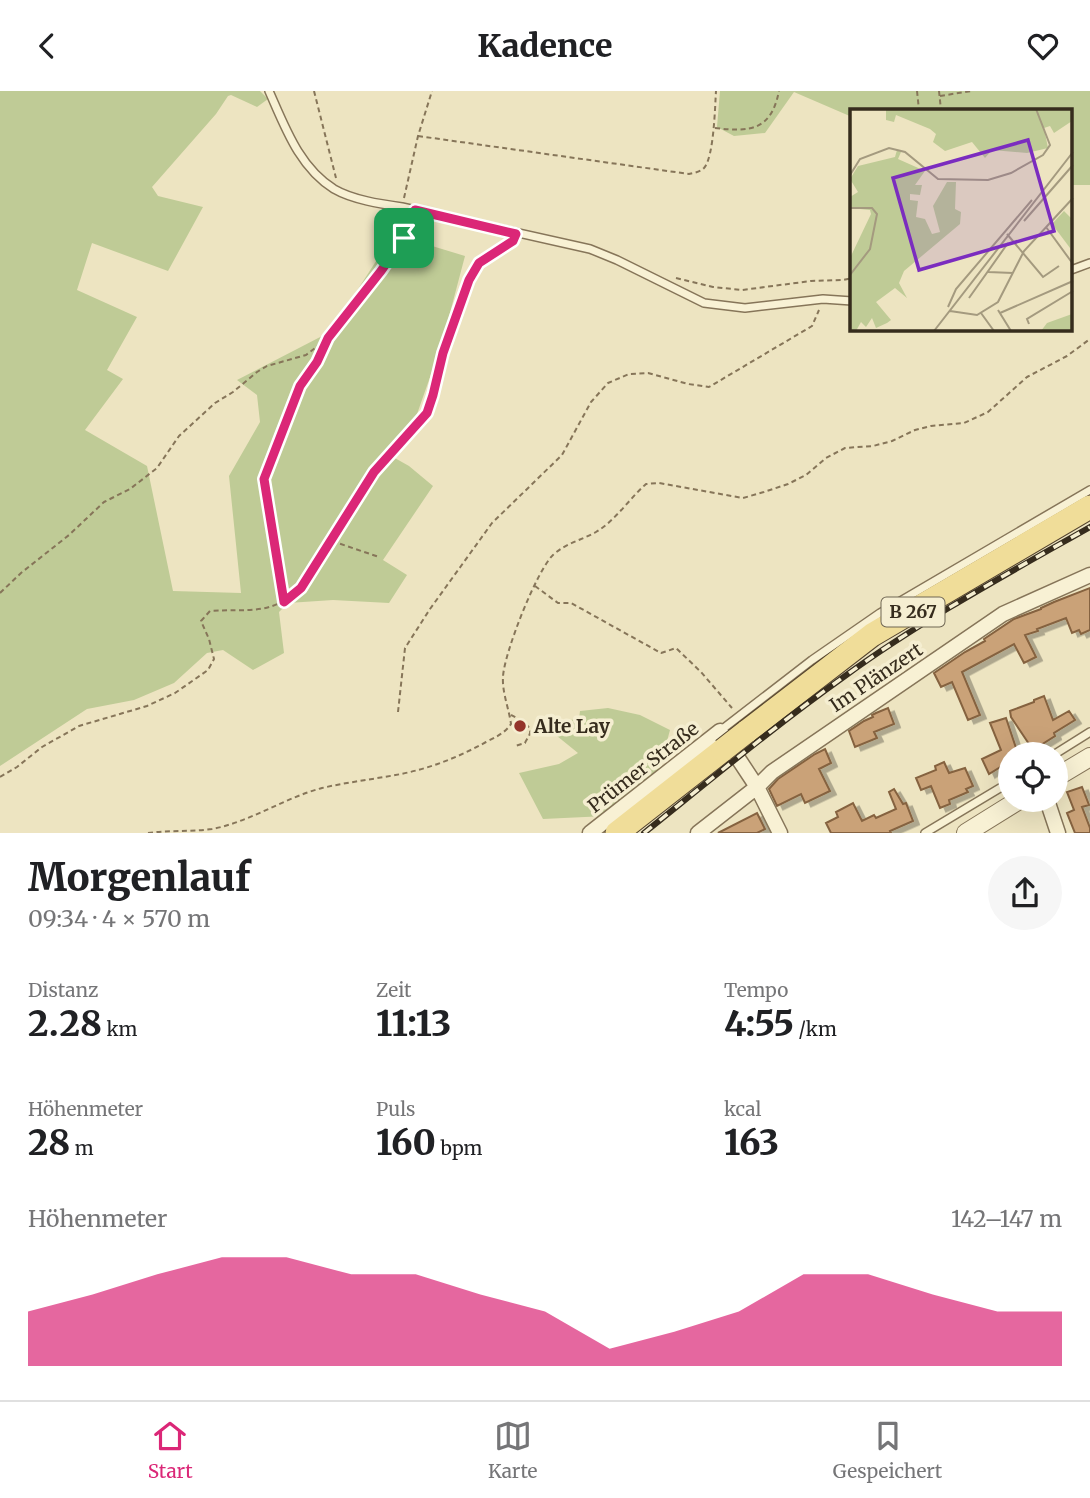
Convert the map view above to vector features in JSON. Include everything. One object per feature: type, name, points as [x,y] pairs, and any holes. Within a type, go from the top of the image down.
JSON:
[{"type":"main road","name":"B 267","points":[[617,833],[722,740],[872,635],[1090,507]]},
{"type":"street","name":"Im Plänzert","points":[[698,833],[772,772],[1003,614],[1090,575]]},
{"type":"street","points":[[722,740],[757,787],[780,833]]},
{"type":"street","name":"Prümer Straße","points":[[590,833],[722,740]]},
{"type":"street","points":[[1068,770],[1090,757]]},
{"type":"street","points":[[966,833],[1000,812]]},
{"type":"street","points":[[1050,812],[1058,833]]},
{"type":"lane","points":[[270,91],[300,156],[335,190],[376,204],[402,207],[590,249],[704,303],[745,308],[823,299],[850,301]]},
{"type":"lane","points":[[1072,270],[1090,263]]},
{"type":"lane","points":[[742,725],[812,660],[880,613],[1090,490]]},
{"type":"lane","points":[[1068,746],[1090,732]]},
{"type":"lane","points":[[925,833],[998,789]]},
{"type":"path","points":[[314,91],[336,177],[335,190]]},
{"type":"path","points":[[402,207],[432,91]]},
{"type":"path","points":[[418,137],[697,173],[704,168],[708,160],[716,91]]},
{"type":"path","points":[[713,128],[745,129],[760,125],[769,118],[779,91]]},
{"type":"path","points":[[917,91],[919,109]]},
{"type":"path","points":[[939,91],[941,109]]},
{"type":"path","points":[[940,96],[971,91]]},
{"type":"path","points":[[284,602],[264,479],[300,386],[317,362],[328,338],[404,238],[415,210]]},
{"type":"path","points":[[0,777],[65,733],[175,694],[208,670],[214,659],[201,621],[210,611],[259,610],[284,602],[301,588],[374,472],[427,413],[443,353],[469,280],[479,263],[513,241],[516,234]]},
{"type":"path","points":[[673,277],[713,287],[742,290],[850,278]]},
{"type":"path","points":[[398,712],[405,648],[492,523],[562,455],[591,402],[608,383],[629,374],[648,373],[709,387],[812,326],[823,299]]},
{"type":"path","points":[[0,593],[104,502],[130,489],[157,468],[179,436],[215,403],[267,366],[306,355],[328,338]]},
{"type":"path","points":[[148,833],[212,829],[234,823],[291,798],[323,788],[436,765],[506,731],[511,724],[502,681],[506,654],[533,585],[552,555],[577,539],[596,532],[615,517],[646,484],[653,482],[743,498],[764,492],[806,475],[826,458],[845,448],[873,446],[930,426],[964,423],[974,419],[988,412],[1027,377],[1067,356],[1090,339]]},
{"type":"path","points":[[331,541],[379,557]]},
{"type":"path","points":[[533,585],[558,603],[570,603],[661,653],[676,648],[701,672],[742,725]]},
{"type":"path","points":[[510,715],[530,728],[525,743],[515,746]]},
{"type":"green space","points":[[0,91],[260,91],[268,99],[257,107],[228,96],[216,114],[152,187],[158,196],[203,207],[168,271],[92,243],[77,290],[137,317],[107,370],[123,379],[85,430],[147,466],[173,591],[241,593],[229,476],[260,422],[257,395],[237,380],[326,334],[391,238],[396,235],[465,256],[442,343],[416,417],[393,457],[409,466],[433,486],[383,560],[407,575],[389,603],[333,600],[288,603],[279,612],[284,653],[253,670],[223,650],[207,653],[174,683],[134,700],[87,709],[0,766]]},
{"type":"green space","points":[[720,91],[1090,91],[1090,185],[1072,185],[1072,109],[850,109],[850,116],[794,92],[765,133],[734,136],[717,127]]},
{"type":"green space","points":[[608,708],[640,715],[670,730],[666,745],[655,762],[661,767],[606,816],[543,819],[519,773],[559,764],[578,753],[557,736],[561,721],[579,719],[580,711]]},
{"type":"building","points":[[1090,588],[1090,630],[1081,634],[1079,630],[1072,633],[1066,618],[1025,635],[1036,657],[1024,663],[1014,644],[962,672],[980,715],[968,720],[952,682],[941,687],[934,673],[1014,619]]},
{"type":"building","points":[[1044,696],[1053,720],[1069,711],[1075,720],[1054,733],[1055,736],[1046,742],[1028,742],[1011,717],[1010,711]]},
{"type":"building","points":[[888,708],[894,724],[874,732],[877,738],[855,747],[849,731]]},
{"type":"building","points":[[1006,718],[1014,742],[998,743],[990,723]]},
{"type":"building","points":[[825,749],[831,763],[819,769],[830,791],[805,803],[801,794],[777,806],[769,789],[778,779]]},
{"type":"building","points":[[998,751],[998,768],[989,774],[982,759]]},
{"type":"building","points":[[944,762],[949,773],[965,768],[973,786],[966,789],[968,792],[949,800],[950,804],[940,808],[931,786],[921,790],[916,778],[936,770],[935,766]]},
{"type":"building","points":[[1082,787],[1089,805],[1082,807],[1090,833],[1075,833],[1067,813],[1074,810],[1068,792]]},
{"type":"building","points":[[894,789],[903,804],[906,803],[913,821],[890,831],[891,833],[831,833],[826,823],[838,817],[836,812],[853,803],[862,821],[896,809],[889,792]]},
{"type":"building","points":[[757,813],[765,829],[757,833],[718,833]]},
{"type":"railway","points":[[644,833],[768,733],[874,655],[965,598],[1090,527]]},
{"type":"place","name":"Alte Lay","points":[[520,726]]},
{"type":"route","points":[[415,210],[516,234],[513,241],[479,263],[469,280],[443,353],[427,413],[374,472],[301,588],[284,602],[264,479],[300,386],[317,362],[328,338],[404,238],[415,210]]}]
